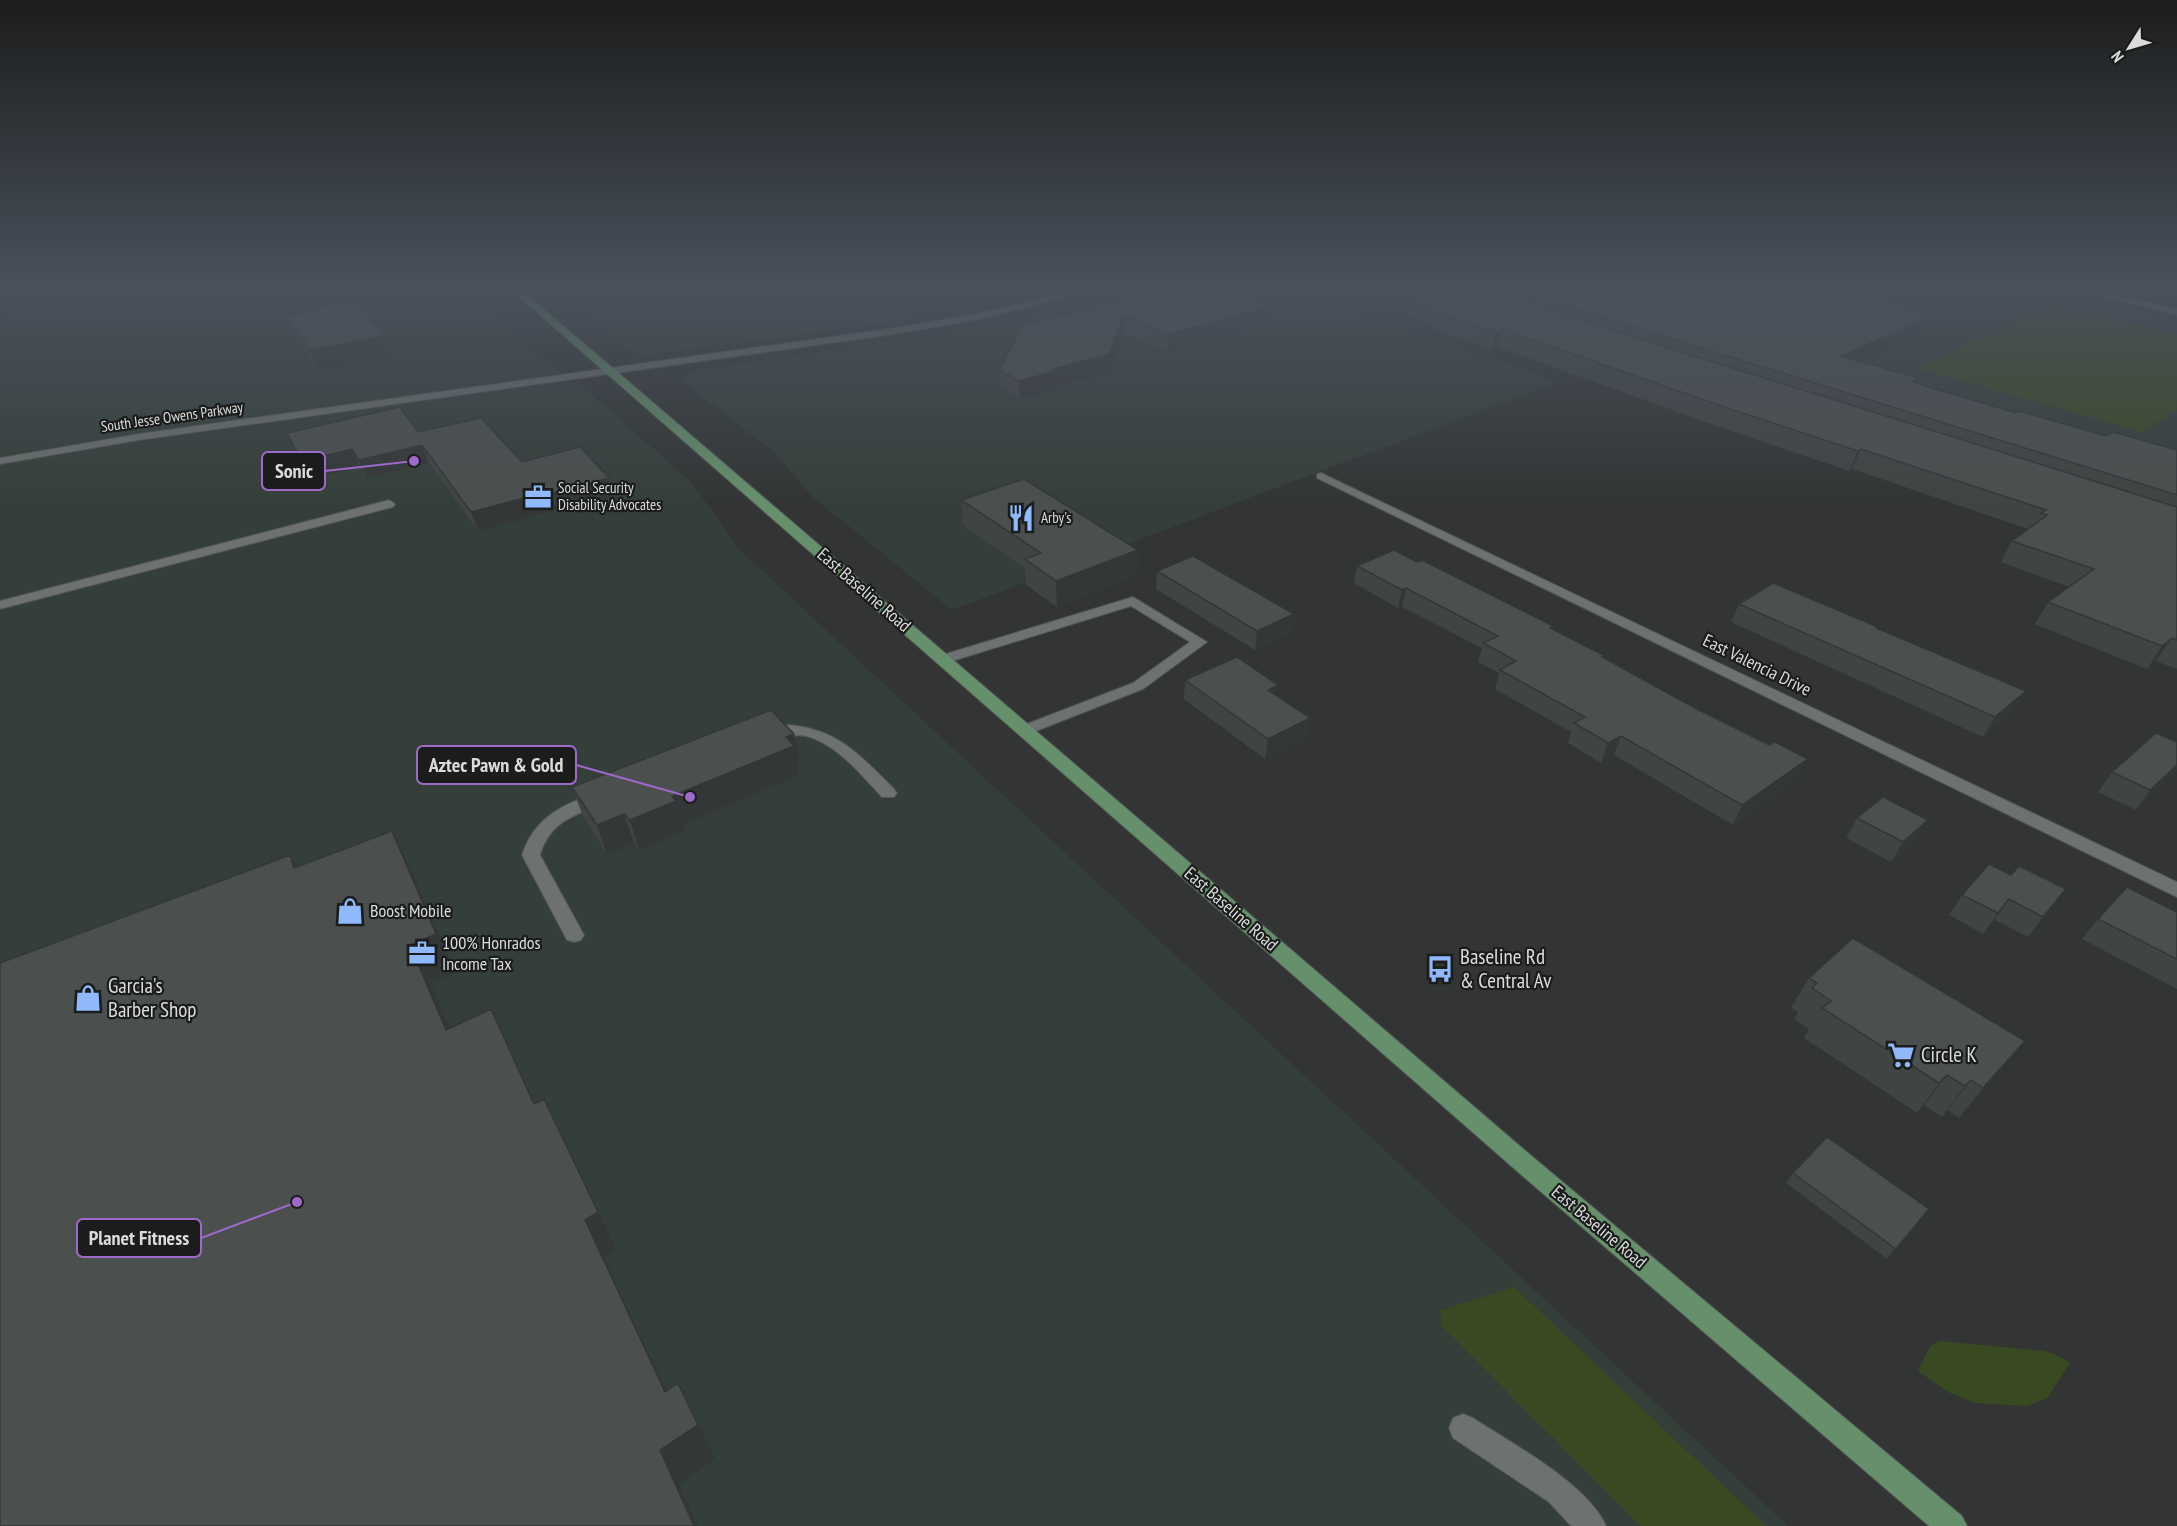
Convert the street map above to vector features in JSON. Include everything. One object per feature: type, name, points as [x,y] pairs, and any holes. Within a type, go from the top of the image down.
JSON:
[{"type":"main road","name":"East Baseline Road","points":[[597,359],[1541,1178],[1952,1526]]},
{"type":"street","name":"South Jesse Owens Parkway","points":[[0,461],[139,437],[694,359]]},
{"type":"street","name":"East Valencia Drive","points":[[1321,476],[2177,890]]},
{"type":"street","points":[[0,605],[389,504]]},
{"type":"street","points":[[944,659],[1133,601],[1200,642],[1138,686],[1025,730]]},
{"type":"street","points":[[754,737],[783,729],[808,730],[840,745],[888,793]]},
{"type":"street","points":[[574,935],[531,855],[535,838],[546,824],[564,813],[617,791]]},
{"type":"street","points":[[1463,1428],[1559,1492],[1591,1526]]},
{"type":"shaded area","points":[[0,359],[542,359],[589,392],[692,483],[740,550],[1788,1526],[0,1526]]},
{"type":"shaded area","points":[[770,359],[1495,359],[1558,382],[952,610],[813,497],[775,453],[683,382],[683,377],[698,370]]},
{"type":"shaded area","points":[[1821,359],[2177,359],[2177,464]]},
{"type":"green space","points":[[1934,359],[2177,359],[2177,409],[2143,432],[1916,368]]},
{"type":"green space","points":[[1514,1287],[1766,1526],[1641,1526],[1442,1326],[1440,1311]]},
{"type":"green space","points":[[1940,1341],[2045,1351],[2070,1363],[2047,1398],[2027,1406],[1975,1403],[1948,1392],[1918,1371],[1930,1346]]},
{"type":"building","points":[[1005,359],[1091,359],[1019,381],[999,370]]},
{"type":"building","points":[[1588,359],[1704,359],[2177,507],[2177,640],[2172,638],[2162,646],[2048,602],[2094,569],[2012,541],[2047,515],[2041,513],[2046,510],[1724,407]]},
{"type":"building","points":[[1738,359],[1852,359],[1919,378],[1912,382],[2016,413],[2019,411],[2106,436],[2113,432],[2177,450],[2177,495]]},
{"type":"building","points":[[400,407],[418,432],[481,418],[522,462],[580,447],[609,478],[471,512],[422,445],[359,460],[352,449],[302,461],[287,433]]},
{"type":"building","points":[[1024,479],[1138,550],[1056,581],[1025,559],[1041,553],[961,500]]},
{"type":"building","points":[[1394,550],[1417,562],[1422,560],[1553,626],[1550,628],[1605,656],[1602,657],[1695,708],[1769,745],[1775,742],[1808,759],[1742,805],[1621,736],[1608,743],[1574,723],[1585,717],[1500,670],[1516,661],[1483,643],[1498,636],[1406,588],[1402,590],[1357,566]]},
{"type":"building","points":[[1193,556],[1294,614],[1257,631],[1157,571]]},
{"type":"building","points":[[1773,583],[2026,691],[1995,717],[1739,604]]},
{"type":"building","points":[[1237,657],[1278,685],[1268,690],[1310,718],[1268,739],[1185,680]]},
{"type":"building","points":[[771,710],[794,734],[786,737],[794,746],[672,796],[676,801],[630,820],[624,814],[597,825],[572,787]]},
{"type":"building","points":[[2156,733],[2177,742],[2177,765],[2150,790],[2112,772]]},
{"type":"building","points":[[1883,797],[1928,820],[1903,842],[1857,818]]},
{"type":"building","points":[[392,831],[436,934],[410,945],[446,1030],[491,1009],[534,1104],[544,1099],[598,1212],[585,1220],[665,1392],[678,1383],[698,1425],[660,1450],[694,1526],[0,1526],[0,963],[290,855],[294,868]]},
{"type":"building","points":[[1989,864],[2011,875],[2019,866],[2066,889],[2043,917],[2009,899],[1998,913],[1962,895]]},
{"type":"building","points":[[2127,887],[2177,912],[2177,959],[2098,919]]},
{"type":"building","points":[[1853,938],[2025,1041],[1983,1088],[1971,1080],[1965,1086],[1947,1075],[1939,1083],[1822,1008],[1831,1001],[1812,988],[1817,983],[1809,978]]},
{"type":"building","points":[[1827,1137],[1929,1209],[1896,1249],[1793,1173]]},
{"type":"place","name":"Sonic","points":[[414,461]]},
{"type":"place","name":"Social Security Disability Advocates","points":[[538,497]]},
{"type":"place","name":"Arby's","points":[[1021,518]]},
{"type":"place","name":"Aztec Pawn & Gold","points":[[690,797]]},
{"type":"place","name":"Boost Mobile","points":[[350,911]]},
{"type":"place","name":"100% Honrados Income Tax","points":[[422,953]]},
{"type":"place","name":"Baseline Rd & Central Av","points":[[1440,969]]},
{"type":"place","name":"Garcia's Barber Shop","points":[[88,998]]},
{"type":"place","name":"Circle K","points":[[1901,1055]]},
{"type":"place","name":"Planet Fitness","points":[[297,1202]]}]
